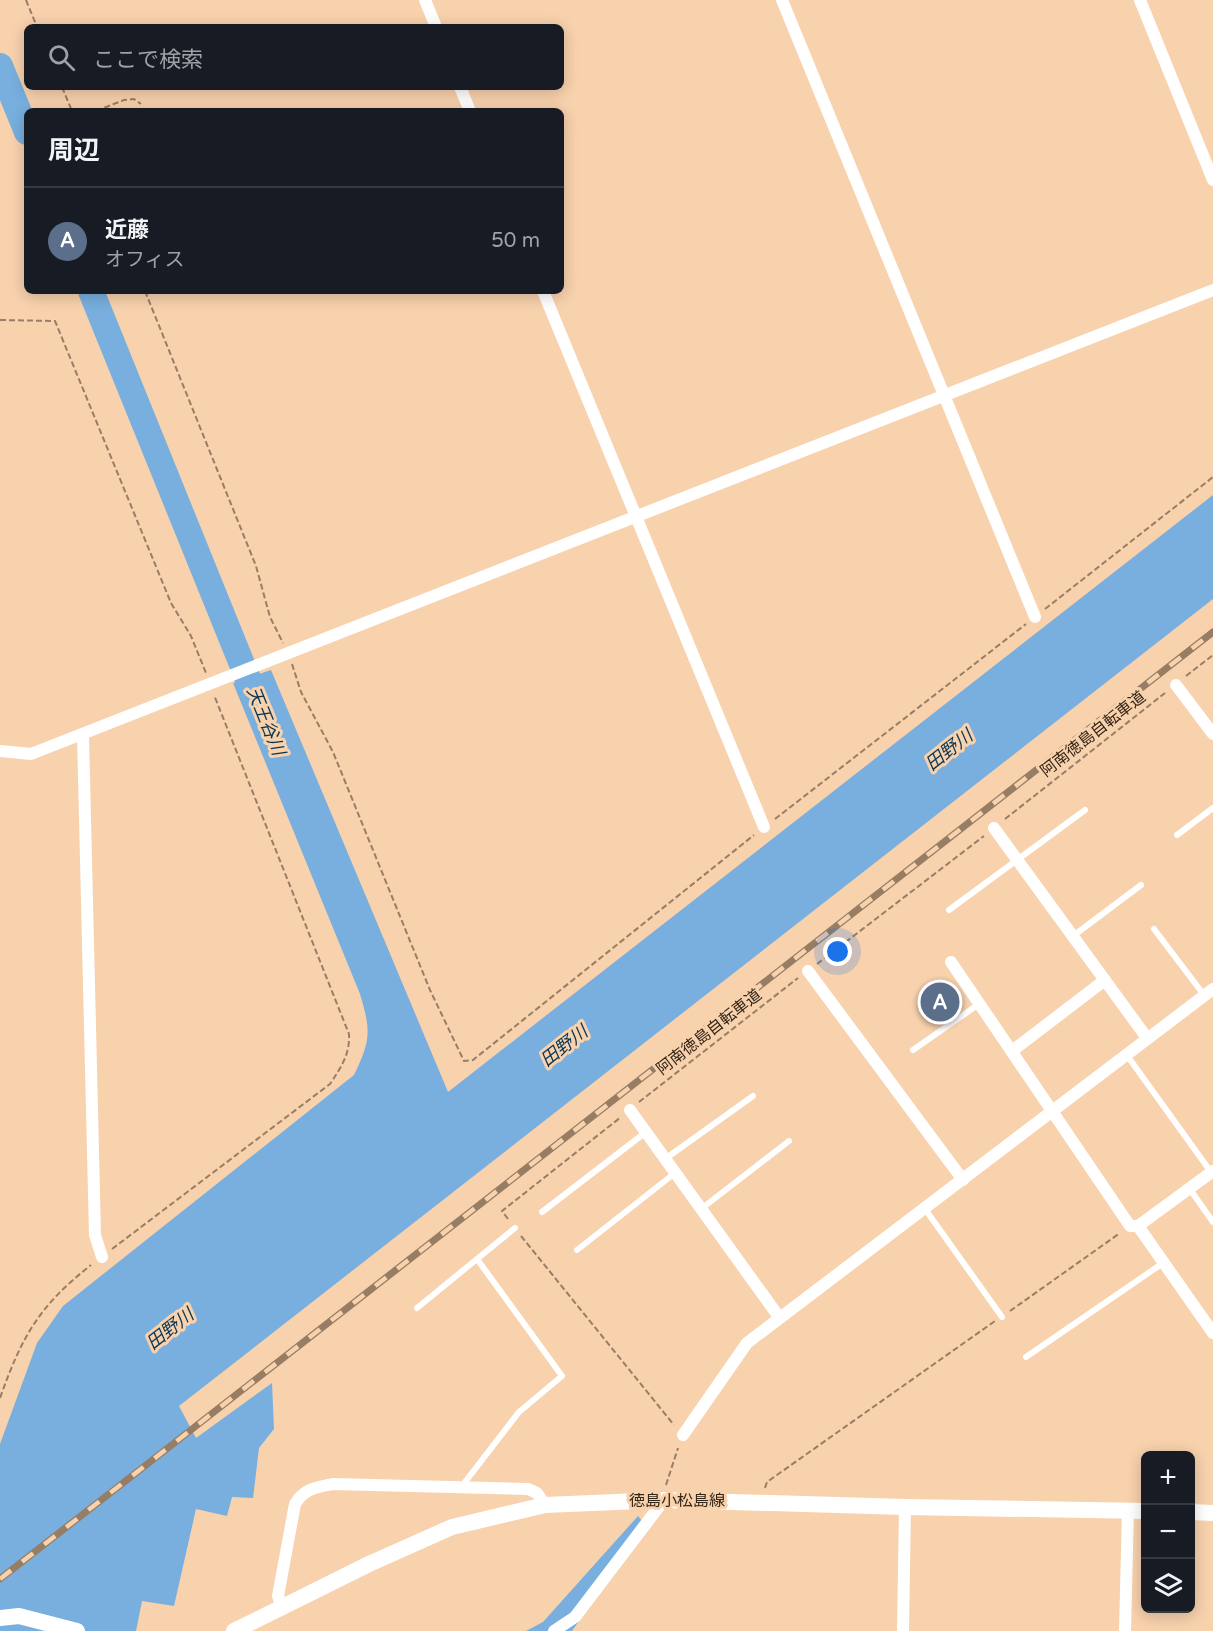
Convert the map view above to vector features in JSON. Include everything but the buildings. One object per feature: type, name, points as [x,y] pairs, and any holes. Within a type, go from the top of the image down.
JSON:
[{"type":"main road","name":"徳島小松島線","points":[[234,1631],[369,1564],[452,1527],[545,1505],[664,1500],[1141,1511]]},
{"type":"main road","points":[[1195,1512],[1213,1513]]},
{"type":"main road","points":[[2,1617],[19,1616],[77,1631]]},
{"type":"street","points":[[425,0],[435,24]]},
{"type":"street","points":[[782,0],[1035,617]]},
{"type":"street","points":[[1140,0],[1213,180]]},
{"type":"street","points":[[461,90],[469,108]]},
{"type":"street","points":[[0,751],[31,754],[83,735],[284,653],[1213,290]]},
{"type":"street","points":[[544,294],[764,827]]},
{"type":"street","points":[[1176,685],[1213,734]]},
{"type":"street","points":[[83,735],[95,1235],[102,1257]]},
{"type":"street","points":[[994,828],[1147,1038]]},
{"type":"street","points":[[951,962],[1134,1226],[1164,1263],[1213,1332]]},
{"type":"street","points":[[808,970],[963,1180]]},
{"type":"street","points":[[1012,1051],[1106,980]]},
{"type":"street","points":[[683,1435],[747,1343],[1208,992]]},
{"type":"street","points":[[630,1110],[779,1317]]},
{"type":"street","points":[[1134,1226],[1212,1172]]},
{"type":"street","points":[[282,1607],[278,1596],[295,1504],[301,1493],[315,1487],[333,1484],[528,1489],[537,1493],[545,1505]]},
{"type":"street","points":[[554,1631],[575,1617],[664,1500]]},
{"type":"street","points":[[903,1631],[905,1507]]},
{"type":"street","points":[[1125,1631],[1128,1510]]},
{"type":"lane","points":[[1177,835],[1213,808]]},
{"type":"lane","points":[[949,910],[1085,810]]},
{"type":"lane","points":[[1073,936],[1141,885]]},
{"type":"lane","points":[[1154,929],[1208,992]]},
{"type":"lane","points":[[913,1050],[980,1004]]},
{"type":"lane","points":[[1126,1054],[1212,1172]]},
{"type":"lane","points":[[665,1159],[753,1096]]},
{"type":"lane","points":[[543,1212],[646,1132]]},
{"type":"lane","points":[[701,1209],[789,1141]]},
{"type":"lane","points":[[577,1250],[675,1173]]},
{"type":"lane","points":[[1190,1188],[1213,1222]]},
{"type":"lane","points":[[924,1209],[1002,1317]]},
{"type":"lane","points":[[417,1308],[515,1228]]},
{"type":"lane","points":[[462,1486],[519,1412],[562,1376],[477,1259]]},
{"type":"lane","points":[[1026,1357],[1164,1263]]},
{"type":"path","points":[[26,0],[36,24]]},
{"type":"path","points":[[63,90],[71,108]]},
{"type":"path","points":[[103,108],[124,99],[134,99],[141,104]]},
{"type":"path","points":[[146,294],[256,566],[270,617],[284,653],[301,692],[333,752],[430,990],[464,1061],[473,1060],[764,827],[1213,477]]},
{"type":"path","points":[[0,320],[55,321],[171,603],[191,636],[213,681],[349,1034],[350,1048],[345,1061],[330,1084],[62,1289],[44,1308],[18,1348],[0,1398]]},
{"type":"path","name":"阿南徳島自転車道","points":[[683,1435],[502,1211],[1213,655]]},
{"type":"path","points":[[761,1503],[767,1482],[1134,1226]]},
{"type":"path","points":[[664,1500],[668,1478],[683,1435]]},
{"type":"water","name":"田野川","points":[[1213,495],[1213,599],[179,1406],[196,1438],[272,1383],[274,1429],[259,1448],[253,1498],[232,1497],[227,1516],[196,1509],[174,1606],[142,1601],[136,1631],[0,1631],[0,1444],[37,1343],[63,1306],[354,1075],[364,1053],[368,1035],[360,994],[233,683],[271,670],[448,1092]]},
{"type":"water","points":[[638,1516],[646,1526],[572,1631],[526,1631],[543,1622]]},
{"type":"waterway","name":"天王谷川","points":[[0,66],[24,125]]},
{"type":"waterway","name":"天王谷川","points":[[92,294],[261,711]]},
{"type":"railway","points":[[0,1579],[1213,632]]},
{"type":"place","name":"近藤","points":[[940,1002]]}]
